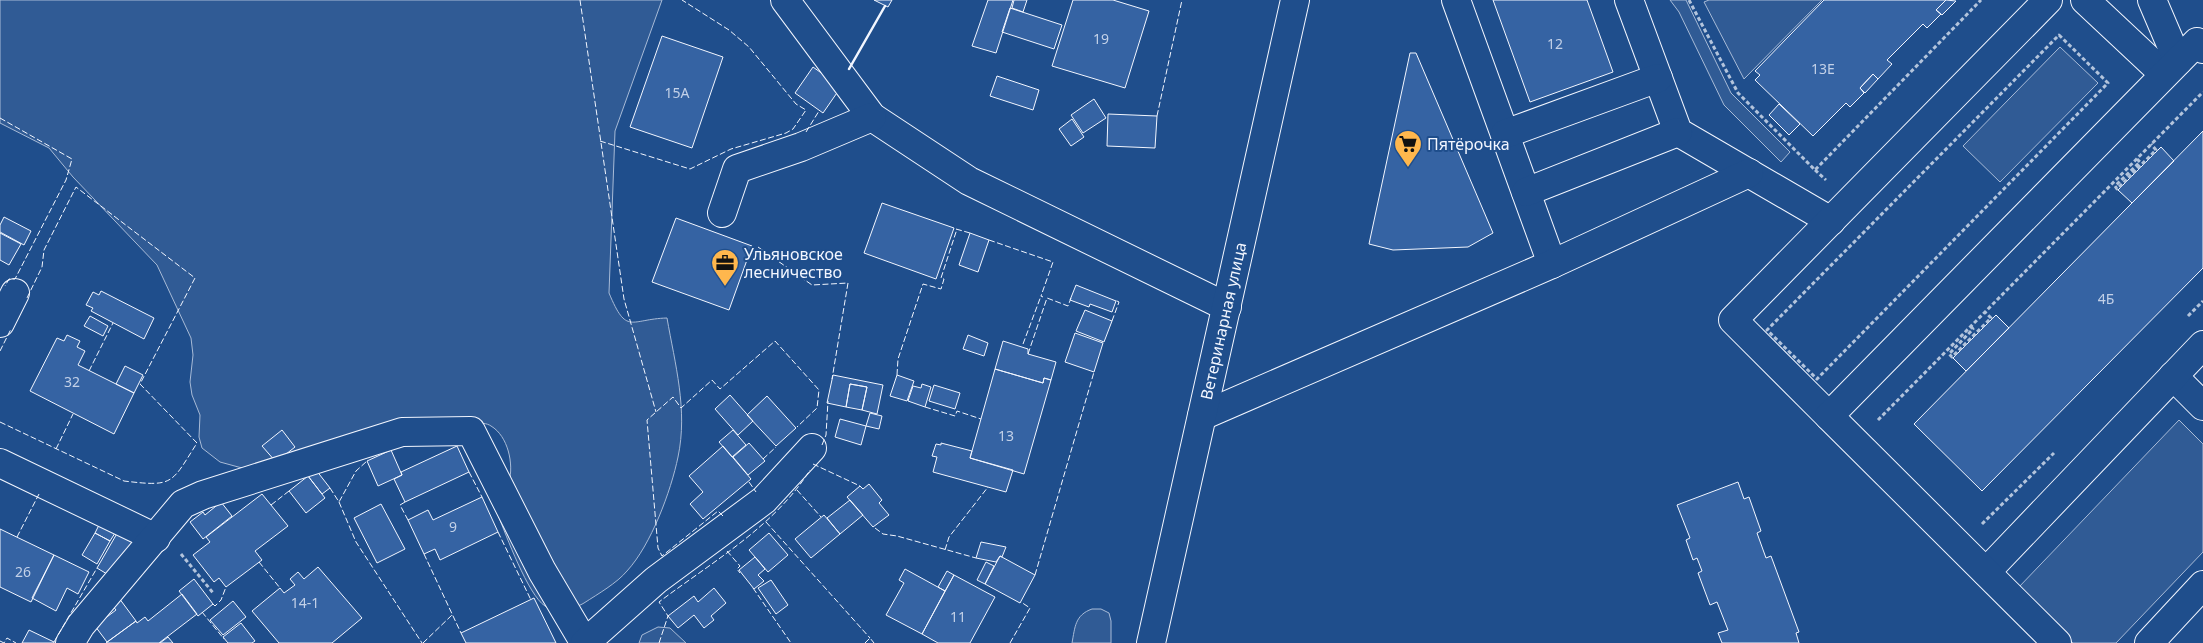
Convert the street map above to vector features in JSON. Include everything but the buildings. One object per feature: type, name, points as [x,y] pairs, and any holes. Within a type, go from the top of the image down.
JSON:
[{"type":"street","points":[[785,0],[872,117],[969,181],[1227,307]]},
{"type":"street","name":"Ветеринарная улица","points":[[1151,643],[1295,0]]},
{"type":"street","points":[[1456,0],[1552,264]]},
{"type":"street","points":[[1629,0],[1678,132],[1831,221]]},
{"type":"street","points":[[2048,0],[1733,320],[2057,643]]},
{"type":"street","points":[[2085,0],[2189,52]]},
{"type":"street","points":[[2152,0],[2189,52]]},
{"type":"street","points":[[1829,416],[2189,52]]},
{"type":"street","points":[[1505,134],[1658,78]]},
{"type":"street","points":[[722,213],[737,169],[802,147],[872,117]]},
{"type":"street","points":[[1526,192],[1678,132]]},
{"type":"street","points":[[1202,416],[1552,264],[1749,173]]},
{"type":"street","points":[[0,323],[15,293]]},
{"type":"street","points":[[1986,572],[2203,345]]},
{"type":"street","points":[[2173,376],[2203,406]]},
{"type":"street","points":[[70,643],[81,624],[183,504],[203,495],[402,432],[472,431],[542,571],[584,642],[656,580],[764,500],[812,448]]},
{"type":"street","points":[[0,464],[159,534]]},
{"type":"street","points":[[2149,643],[2203,585]]},
{"type":"path","points":[[1689,0],[1738,93],[1815,170],[1981,0]]},
{"type":"path","points":[[2059,34],[2108,83],[1817,379],[1767,330],[2059,34]]},
{"type":"path","points":[[1876,422],[2203,92]]},
{"type":"path","points":[[2137,159],[2140,162],[2115,186],[2118,189],[2156,150],[2150,144]]},
{"type":"path","points":[[2182,322],[2203,300]]},
{"type":"path","points":[[1971,326],[1973,329],[1949,354],[1952,357],[1991,318],[1985,312]]},
{"type":"path","points":[[1978,528],[2057,449]]},
{"type":"path","points":[[159,534],[214,594]]},
{"type":"shaded area","points":[[0,0],[662,0],[615,131],[609,293],[620,315],[626,320],[637,322],[667,318],[677,370],[681,404],[681,439],[675,471],[659,517],[644,547],[627,571],[607,588],[575,607],[565,610],[554,610],[538,600],[518,564],[498,515],[500,502],[509,482],[511,467],[508,451],[502,436],[488,424],[475,423],[253,471],[220,462],[202,448],[199,437],[200,415],[192,395],[190,382],[193,355],[191,338],[157,265],[73,177],[49,148],[0,123]]},
{"type":"shaded area","points":[[1670,0],[1686,0],[1731,93],[1790,152],[1781,162],[1724,105],[1679,12]]},
{"type":"shaded area","points":[[1709,0],[1822,0],[1744,79],[1704,2]]},
{"type":"shaded area","points":[[2060,47],[2098,83],[2000,182],[1963,146]]},
{"type":"shaded area","points":[[2179,420],[2203,444],[2203,552],[2116,643],[2073,643],[2018,588]]},
{"type":"shaded area","points":[[1092,609],[1101,609],[1109,613],[1111,643],[1072,643],[1079,618]]},
{"type":"shaded area","points":[[658,627],[670,628],[686,643],[639,643],[642,635]]},
{"type":"fence","points":[[580,0],[624,299],[656,412]]},
{"type":"fence","points":[[600,141],[690,169],[731,149],[786,133],[793,129],[806,110],[796,104],[749,47],[729,30],[682,0]]},
{"type":"fence","points":[[1157,116],[1182,0]]},
{"type":"fence","points":[[806,132],[819,111]]},
{"type":"fence","points":[[0,118],[72,159],[66,180],[15,279],[9,279],[5,286]]},
{"type":"fence","points":[[0,422],[124,481],[140,483],[170,480],[182,467],[197,443],[140,384],[195,278],[76,187],[44,250],[42,267],[27,298]]},
{"type":"fence","points":[[956,229],[970,233]]},
{"type":"fence","points":[[897,375],[898,359],[923,284],[941,289],[944,279],[941,278],[957,229]]},
{"type":"fence","points":[[989,240],[1053,262],[1041,296]]},
{"type":"fence","points":[[758,247],[812,285],[848,283],[832,379]]},
{"type":"fence","points":[[1023,344],[1041,296],[1043,297]]},
{"type":"fence","points":[[1028,354],[1047,298],[1068,306],[1071,298]]},
{"type":"fence","points":[[1112,321],[1119,302],[1115,300]]},
{"type":"fence","points":[[89,371],[113,323]]},
{"type":"fence","points":[[0,351],[11,329]]},
{"type":"fence","points":[[723,516],[718,511],[662,556],[658,548],[647,420],[673,397],[681,408],[712,380],[720,389],[775,341],[819,390],[817,408],[797,427]]},
{"type":"fence","points":[[1035,575],[1094,372]]},
{"type":"fence","points":[[822,445],[826,435],[828,401]]},
{"type":"fence","points":[[925,407],[955,416],[957,411],[981,419]]},
{"type":"fence","points":[[56,449],[73,414]]},
{"type":"fence","points":[[763,459],[776,447]]},
{"type":"fence","points":[[330,488],[339,502],[356,471],[367,461]]},
{"type":"fence","points":[[813,464],[860,486]]},
{"type":"fence","points":[[659,643],[668,616],[659,602],[721,558],[760,526],[779,509],[810,470]]},
{"type":"fence","points":[[469,472],[482,497]]},
{"type":"fence","points":[[749,482],[756,492]]},
{"type":"fence","points":[[945,550],[949,537],[988,487]]},
{"type":"fence","points":[[797,490],[821,517]]},
{"type":"fence","points":[[271,505],[289,491]]},
{"type":"fence","points":[[17,537],[39,494]]},
{"type":"fence","points":[[339,502],[356,542],[422,643]]},
{"type":"fence","points":[[405,502],[400,505],[408,520]]},
{"type":"fence","points":[[766,522],[870,638]]},
{"type":"fence","points":[[875,528],[883,534],[897,536],[976,558]]},
{"type":"fence","points":[[498,532],[531,600]]},
{"type":"fence","points":[[727,551],[740,566],[737,569],[740,573]]},
{"type":"fence","points":[[424,554],[461,633]]},
{"type":"fence","points":[[259,562],[280,588]]},
{"type":"fence","points":[[54,642],[97,568]]},
{"type":"fence","points":[[213,604],[215,606],[221,600],[226,587]]},
{"type":"fence","points":[[753,588],[791,643]]},
{"type":"fence","points":[[1010,643],[1030,608],[1021,602]]},
{"type":"fence","points":[[202,612],[224,639]]},
{"type":"fence","points":[[423,643],[452,615]]},
{"type":"fence","points":[[0,641],[4,643],[7,638],[16,643]]},
{"type":"fence","points":[[865,643],[870,638],[874,643]]},
{"type":"wall","points":[[849,69],[885,6]]},
{"type":"place","name":"Пятёрочка","points":[[1408,168]]},
{"type":"place","name":"Ульяновское лесничество","points":[[725,287]]}]
